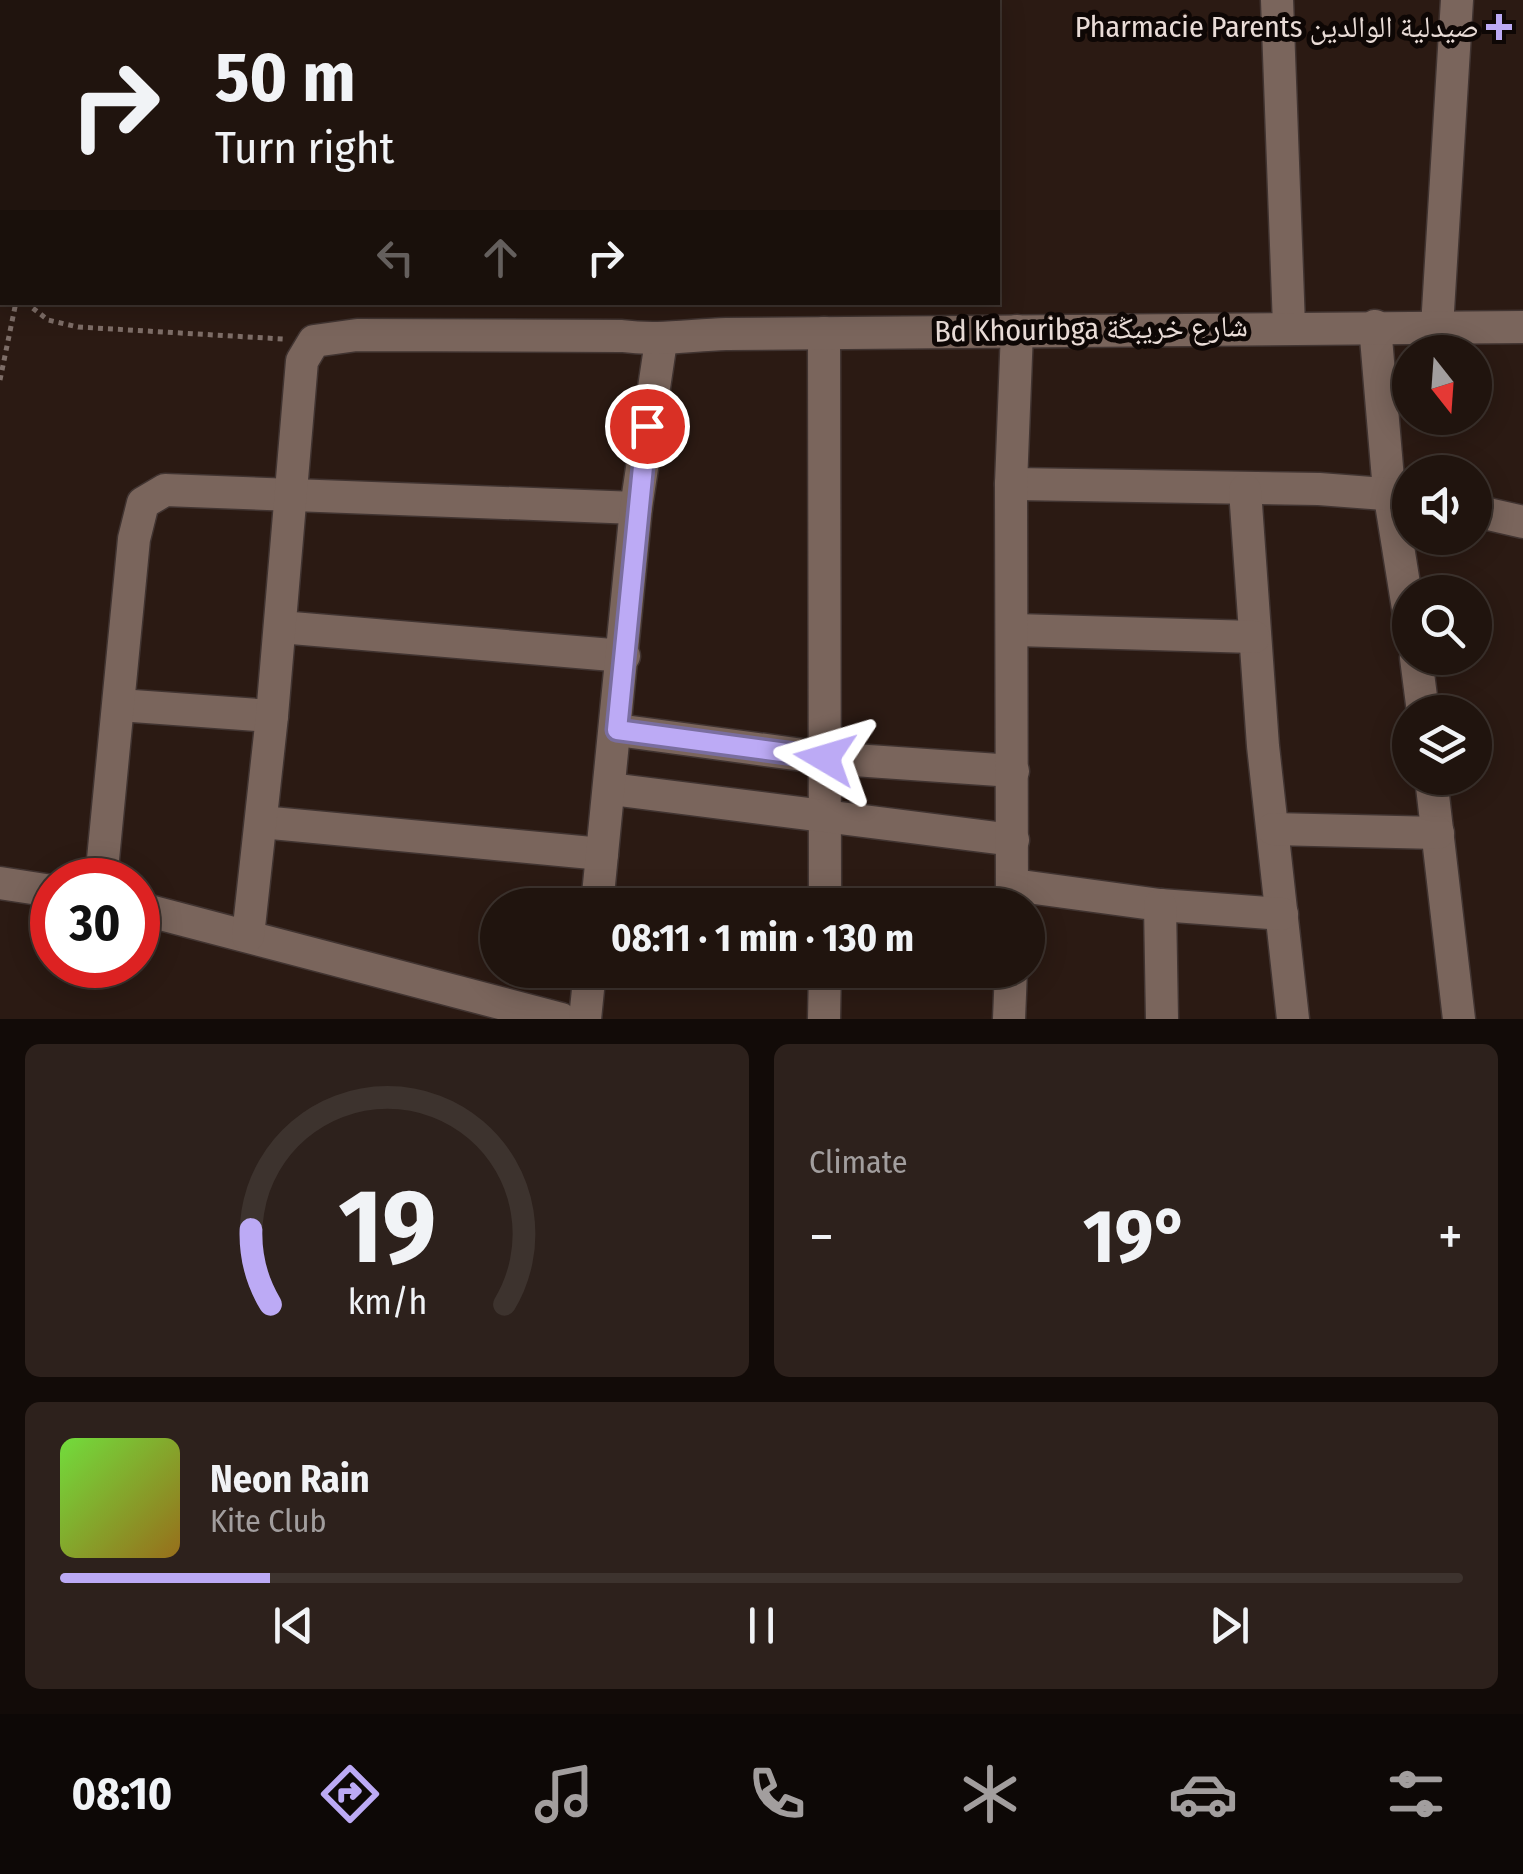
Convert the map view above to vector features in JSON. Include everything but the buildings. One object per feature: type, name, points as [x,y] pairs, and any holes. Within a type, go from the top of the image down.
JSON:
[{"type":"street","points":[[1277,0],[1289,326]]},
{"type":"street","points":[[1438,327],[1457,0]]},
{"type":"street","name":"Bd Khouribga شارع خريبڭة","points":[[311,343],[375,335],[622,336],[661,341],[694,335],[1289,326],[1523,327]]},
{"type":"street","points":[[1375,326],[1394,455]]},
{"type":"street","points":[[1012,888],[1011,484],[1017,331]]},
{"type":"street","points":[[824,333],[825,888]]},
{"type":"street","points":[[599,888],[612,789],[636,508],[661,341]]},
{"type":"street","points":[[248,936],[272,716],[302,361],[311,343]]},
{"type":"street","points":[[1011,484],[1392,494]]},
{"type":"street","points":[[103,858],[134,539],[146,498],[175,490],[289,498],[636,508]]},
{"type":"street","points":[[1245,490],[1254,637],[1293,1019]]},
{"type":"street","points":[[1492,515],[1523,522]]},
{"type":"street","points":[[280,627],[624,656]]},
{"type":"street","points":[[1012,630],[1254,637]]},
{"type":"street","points":[[119,705],[272,716]]},
{"type":"street","points":[[617,730],[825,758],[1012,771]]},
{"type":"street","points":[[612,789],[1012,840]]},
{"type":"street","points":[[1433,795],[1459,1019]]},
{"type":"street","points":[[261,822],[602,854]]},
{"type":"street","points":[[1272,829],[1438,834]]},
{"type":"street","points":[[0,884],[30,888]]},
{"type":"street","points":[[1045,897],[1282,914]]},
{"type":"street","points":[[1160,906],[1162,1019]]},
{"type":"street","points":[[160,914],[561,1019]]},
{"type":"street","points":[[585,1019],[588,988]]},
{"type":"street","points":[[824,1019],[825,988]]},
{"type":"street","points":[[1009,1019],[1010,988]]},
{"type":"path","points":[[0,380],[15,305]]},
{"type":"path","points":[[28,305],[48,320],[78,327],[240,335],[311,343]]},
{"type":"place","name":"Pharmacie Parents صيدلية الوالدين","points":[[1499,27]]},
{"type":"route","points":[[647,426],[617,730],[825,758]]}]
